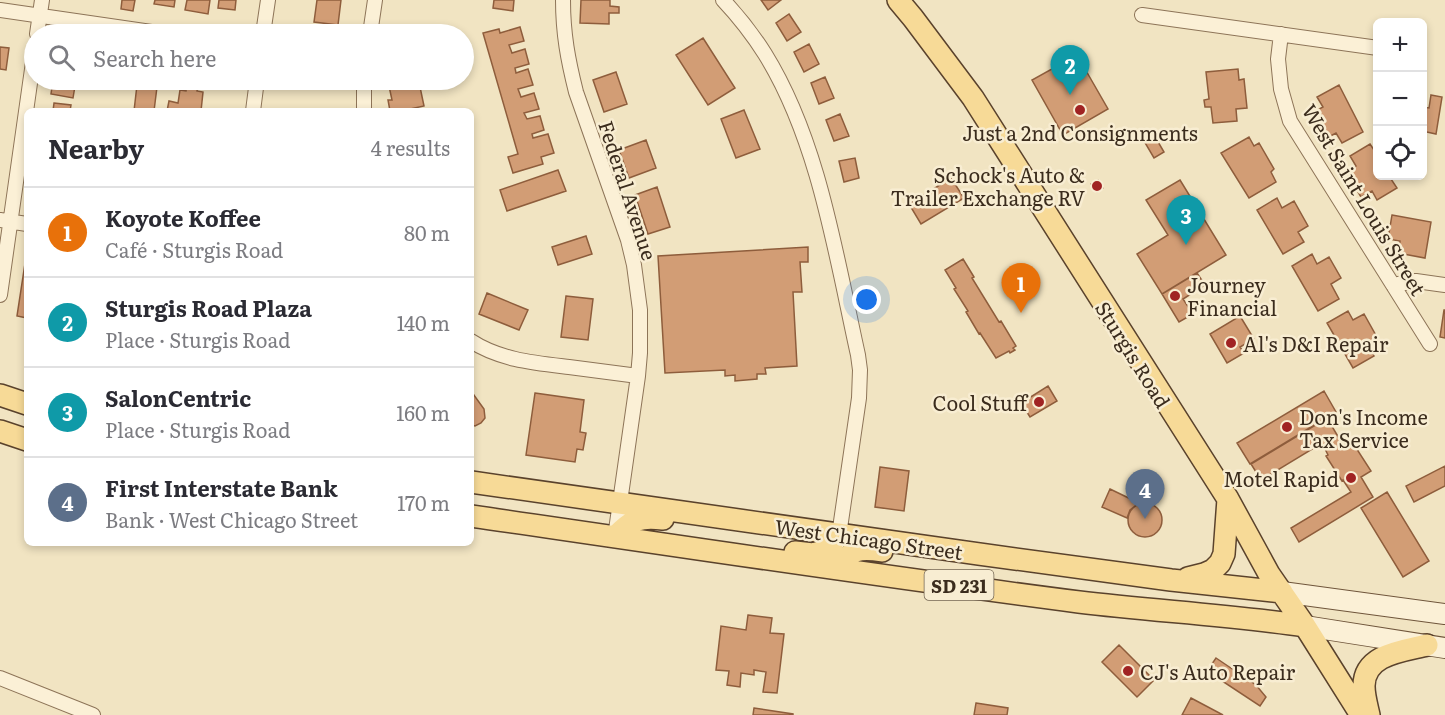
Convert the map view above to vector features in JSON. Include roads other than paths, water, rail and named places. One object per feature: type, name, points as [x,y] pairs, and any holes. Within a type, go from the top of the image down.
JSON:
[{"type":"main road","name":"Sturgis Road","points":[[898,0],[973,98],[1228,499],[1269,574],[1361,715]]},
{"type":"main road","points":[[0,395],[24,403]]},
{"type":"main road","points":[[0,431],[24,439]]},
{"type":"main road","name":"West Chicago Street","points":[[474,482],[979,554],[1445,614]]},
{"type":"main road","points":[[1171,580],[1204,574],[1213,570],[1220,563],[1224,555],[1228,499]]},
{"type":"main road","points":[[474,516],[535,513],[588,523],[603,522],[620,503]]},
{"type":"main road","name":"West Chicago Street","points":[[474,516],[1081,602],[1255,619],[1436,646]]},
{"type":"main road","points":[[615,537],[626,525],[641,518],[711,526],[737,520]]},
{"type":"main road","points":[[698,548],[740,544],[813,554],[826,550],[839,534]]},
{"type":"main road","points":[[835,568],[845,557],[857,550],[869,549],[926,556],[979,554]]},
{"type":"main road","points":[[1369,715],[1364,686],[1369,667],[1384,656],[1436,646]]},
{"type":"street","points":[[39,24],[42,0]]},
{"type":"street","points":[[265,24],[268,0]]},
{"type":"street","points":[[371,24],[375,0]]},
{"type":"street","name":"Federal Avenue","points":[[563,0],[565,45],[574,84],[628,240],[640,310],[638,376],[615,537]]},
{"type":"street","points":[[723,0],[751,32],[766,56],[781,82],[804,138],[825,206],[858,355],[859,398],[835,568]]},
{"type":"street","points":[[0,10],[96,24]]},
{"type":"street","points":[[1142,15],[1373,47]]},
{"type":"street","name":"West Saint Louis Street","points":[[1281,34],[1278,59],[1281,89],[1290,121],[1430,344]]},
{"type":"street","points":[[25,108],[28,90]]},
{"type":"street","points":[[253,108],[256,90]]},
{"type":"street","points":[[364,90],[364,108]]},
{"type":"street","points":[[0,295],[5,221],[24,112]]},
{"type":"street","points":[[5,221],[24,224]]},
{"type":"street","points":[[1393,285],[1416,281],[1445,285]]},
{"type":"street","points":[[474,342],[515,359],[638,376]]},
{"type":"street","points":[[0,678],[93,715]]},
{"type":"place","name":"Sturgis Road Plaza","points":[[1070,95]]},
{"type":"place","name":"Just a 2nd Consignments","points":[[1080,110]]},
{"type":"place","name":"Schock's Auto & Trailer Exchange RV","points":[[1097,186]]},
{"type":"place","name":"SalonCentric","points":[[1186,245]]},
{"type":"place","name":"Journey Financial","points":[[1175,296]]},
{"type":"place","name":"Koyote Koffee","points":[[1021,313]]},
{"type":"place","name":"Al's D&I Repair","points":[[1231,343]]},
{"type":"place","name":"Cool Stuff","points":[[1039,402]]},
{"type":"place","name":"Don's Income Tax Service","points":[[1287,427]]},
{"type":"place","name":"Motel Rapid","points":[[1351,478]]},
{"type":"place","name":"First Interstate Bank","points":[[1145,519]]},
{"type":"place","name":"CJ's Auto Repair","points":[[1128,671]]}]
